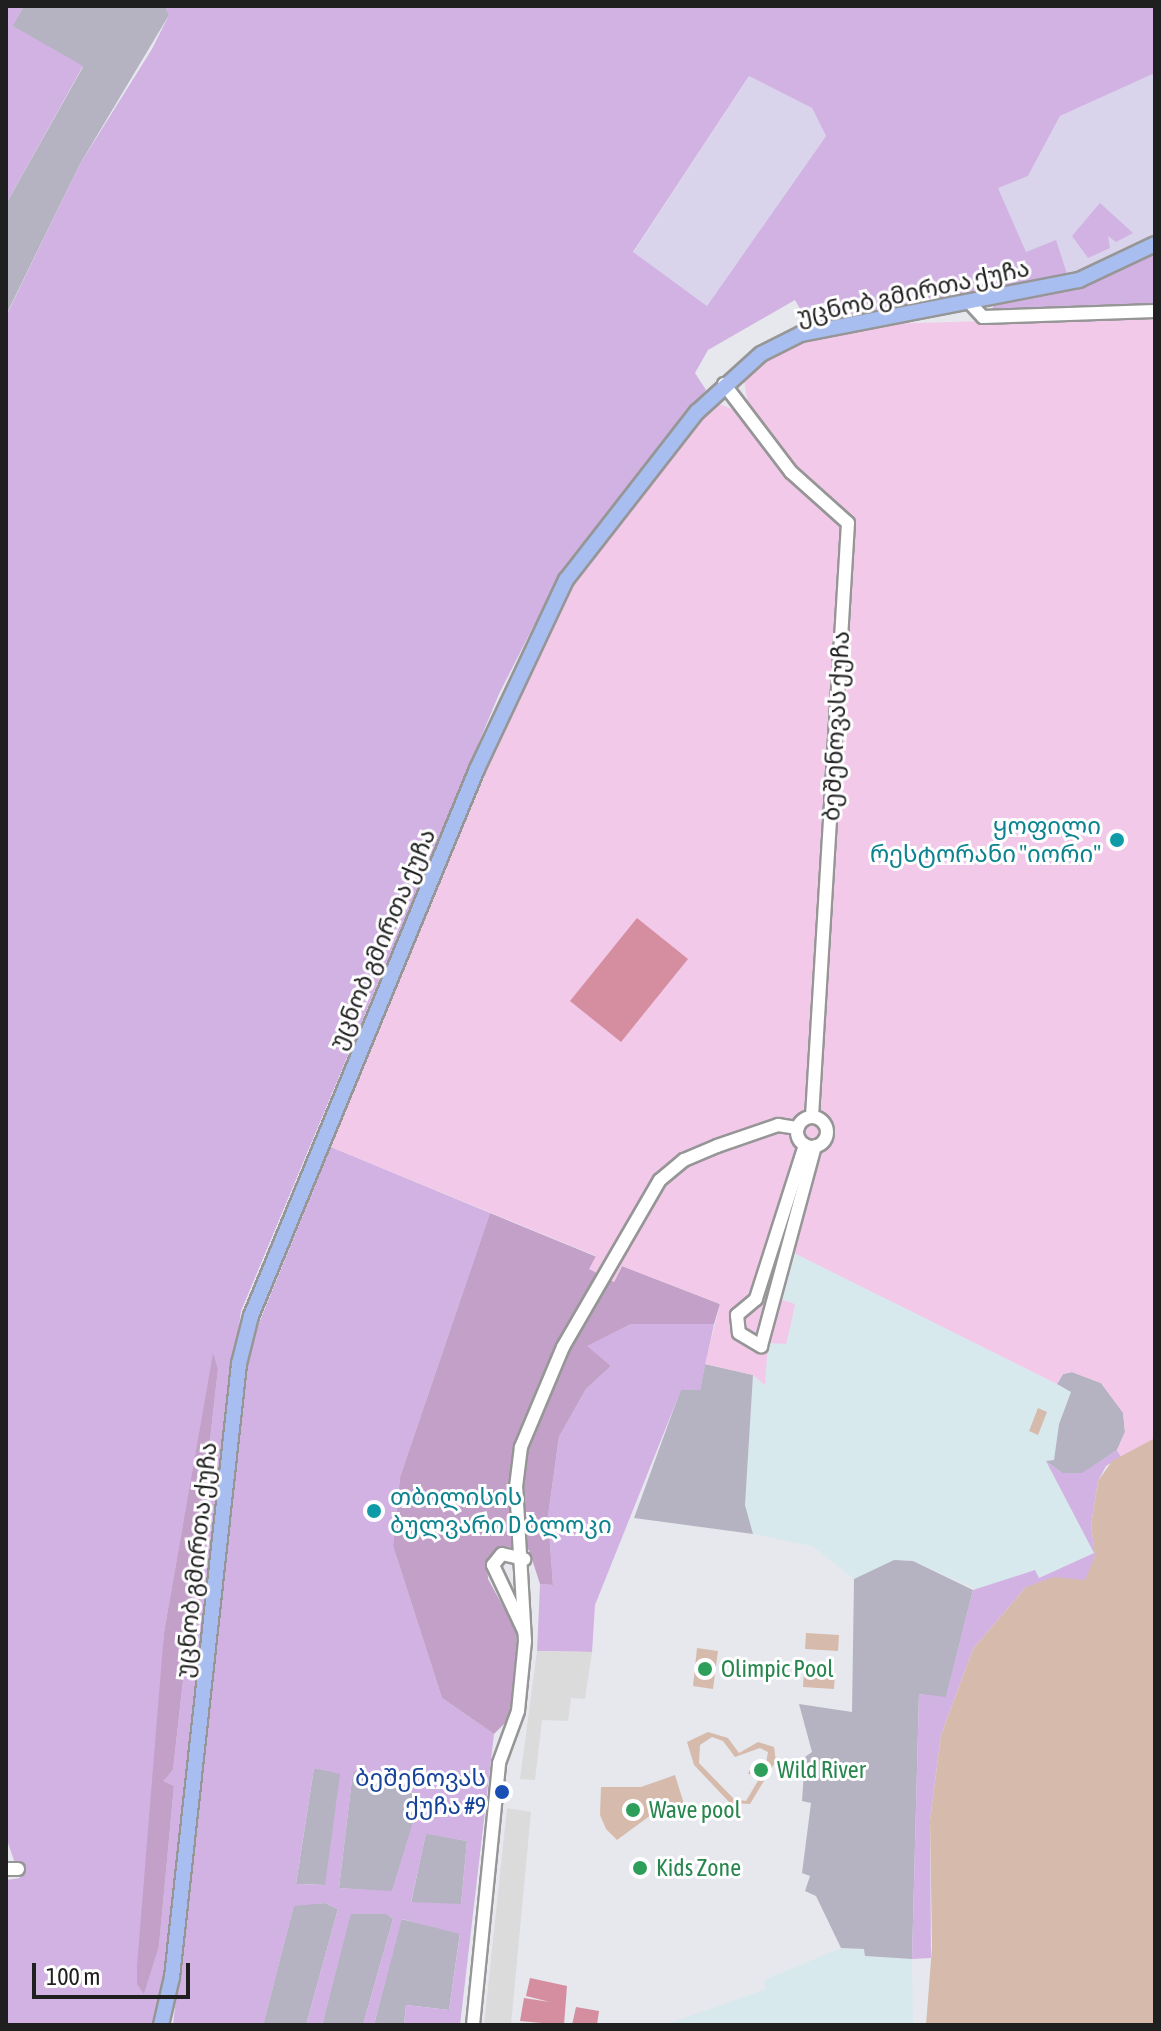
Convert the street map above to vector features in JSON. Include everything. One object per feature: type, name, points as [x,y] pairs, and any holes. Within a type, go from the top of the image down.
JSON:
[{"type":"main road","name":"უცნობ გმირთა ქუჩა","points":[[161,2025],[172,1977],[239,1364],[251,1316],[402,946],[532,645],[566,580],[724,384],[761,354],[801,334],[1079,280],[1155,244]]},
{"type":"street","points":[[968,301],[983,317],[1155,311]]},
{"type":"street","name":"ბეშენოვას ქუჩა","points":[[724,384],[791,472],[848,523],[812,1117]]},
{"type":"street","points":[[473,2025],[499,1763],[518,1711],[525,1634],[524,1559],[516,1487],[521,1447],[563,1347],[643,1201],[684,1160],[761,1130],[798,1128],[812,1117],[821,1120],[827,1132],[810,1146],[756,1299],[737,1315],[739,1333],[761,1346],[810,1146],[798,1128]]},
{"type":"street","points":[[524,1559],[502,1554],[493,1565],[525,1634]]},
{"type":"shaded area","points":[[6,6],[24,6],[13,26],[83,66],[6,204]]},
{"type":"shaded area","points":[[24,6],[165,6],[169,15],[80,164],[6,315],[6,204],[83,67],[12,26]]},
{"type":"shaded area","points":[[165,6],[1155,6],[1155,73],[1060,116],[1028,176],[998,188],[1026,252],[1056,240],[1069,280],[807,321],[795,300],[708,350],[695,373],[706,390],[559,576],[499,694],[241,1311],[214,1510],[170,1948],[154,2025],[6,2025],[7,1880],[20,1878],[6,1837],[6,316],[80,164],[152,49],[169,15]],"holes":[[[749,76],[812,108],[826,136],[707,306],[633,252]],[[213,1355],[218,1369],[173,1770],[162,1781],[174,1786],[159,1945],[144,1993],[164,1632]]]},
{"type":"shaded area","points":[[1155,73],[1155,238],[1069,280],[1026,253],[997,187],[1028,176],[1060,116]]},
{"type":"shaded area","points":[[750,75],[812,108],[826,136],[707,306],[633,253]]},
{"type":"shaded area","points":[[1100,203],[1133,233],[1116,242],[1108,236],[1110,248],[1088,258],[1072,236]]},
{"type":"shaded area","points":[[1155,253],[1155,309],[997,315],[992,310],[994,303],[1092,282]]},
{"type":"shaded area","points":[[1155,316],[1155,1438],[1121,1457],[1117,1450],[1125,1432],[1123,1413],[1101,1383],[1072,1372],[1063,1374],[1057,1384],[794,1253],[780,1299],[795,1304],[790,1328],[786,1344],[768,1343],[765,1385],[753,1375],[705,1364],[720,1304],[622,1266],[614,1282],[589,1269],[596,1256],[331,1147],[522,685],[572,584],[714,402],[738,411],[748,404],[743,374],[791,345],[837,332],[881,324]]},
{"type":"shaded area","points":[[637,918],[688,959],[621,1042],[570,1001]]},
{"type":"shaded area","points":[[331,1147],[490,1213],[400,1477],[393,1546],[442,1698],[494,1734],[460,2025],[404,2025],[406,2005],[449,2010],[460,1934],[402,1919],[374,2025],[363,2025],[393,1919],[387,1914],[351,1914],[322,2025],[306,2025],[338,1909],[325,1903],[294,1906],[263,2025],[173,2025],[248,1350]],"holes":[[[314,1768],[340,1774],[325,1885],[296,1884]],[[353,1771],[421,1796],[392,1891],[339,1888]],[[426,1834],[467,1841],[461,1904],[411,1902]]]},
{"type":"shaded area","points":[[490,1213],[597,1257],[614,1282],[622,1266],[720,1304],[714,1324],[631,1324],[587,1346],[611,1366],[586,1389],[559,1437],[548,1516],[553,1585],[540,1584],[529,1550],[504,1546],[487,1560],[488,1579],[516,1630],[517,1643],[510,1718],[494,1734],[442,1698],[393,1546],[400,1477]]},
{"type":"shaded area","points":[[793,1252],[1071,1391],[1059,1423],[1054,1460],[1047,1461],[1094,1553],[1038,1578],[1034,1571],[978,1590],[913,1561],[894,1560],[854,1579],[812,1546],[753,1534],[745,1505],[753,1375],[764,1384],[768,1342],[786,1343],[787,1324],[780,1300]]},
{"type":"shaded area","points":[[631,1324],[714,1324],[700,1390],[681,1390],[595,1605],[592,1652],[537,1651],[540,1584],[553,1585],[548,1516],[559,1437],[586,1389],[611,1366],[586,1346]]},
{"type":"shaded area","points":[[213,1353],[218,1369],[173,1770],[163,1781],[174,1786],[159,1946],[144,1994],[137,1984],[137,1966],[164,1632]]},
{"type":"shaded area","points":[[705,1364],[753,1375],[745,1505],[753,1534],[634,1518],[681,1389],[700,1390]]},
{"type":"shaded area","points":[[1072,1372],[1101,1383],[1123,1412],[1125,1432],[1117,1450],[1083,1473],[1062,1473],[1046,1461],[1054,1460],[1059,1424],[1071,1392],[1057,1384],[1063,1374]]},
{"type":"shaded area","points":[[1038,1408],[1047,1412],[1038,1435],[1029,1431]]},
{"type":"shaded area","points":[[1155,1438],[1155,2025],[926,2025],[932,1947],[930,1820],[941,1735],[973,1649],[1026,1587],[1054,1577],[1085,1580],[1095,1556],[1091,1525],[1098,1481],[1112,1461]]},
{"type":"shaded area","points":[[1117,1450],[1121,1457],[1106,1466],[1098,1481],[1091,1525],[1095,1555],[1093,1569],[1083,1585],[1026,1587],[973,1649],[941,1735],[930,1820],[931,1958],[912,1959],[919,1694],[946,1697],[973,1590],[1035,1570],[1039,1578],[1094,1553],[1046,1461],[1062,1473],[1082,1473]]},
{"type":"shaded area","points":[[894,1560],[913,1561],[973,1590],[946,1698],[919,1694],[912,1959],[865,1956],[864,1949],[841,1948],[816,1896],[805,1891],[810,1876],[802,1873],[811,1803],[802,1801],[805,1757],[812,1752],[799,1704],[852,1712],[854,1579]]},
{"type":"shaded area","points":[[806,1633],[839,1635],[838,1651],[805,1649]]},
{"type":"shaded area","name":"Olimpic Pool","points":[[697,1648],[718,1651],[713,1689],[693,1686]]},
{"type":"shaded area","points":[[537,1651],[592,1652],[585,1699],[571,1698],[568,1721],[542,1720],[535,1780],[520,1779]]},
{"type":"shaded area","points":[[804,1672],[835,1673],[834,1689],[803,1687]]},
{"type":"shaded area","name":"Wild River","points":[[708,1732],[728,1738],[739,1753],[758,1742],[774,1747],[776,1761],[750,1804],[730,1803],[694,1765],[687,1742]],"holes":[[[712,1737],[723,1741],[735,1757],[760,1748],[768,1752],[765,1768],[752,1765],[748,1774],[762,1774],[746,1801],[734,1799],[699,1763],[700,1745]]]},
{"type":"shaded area","points":[[314,1768],[341,1773],[326,1885],[296,1884]]},
{"type":"shaded area","points":[[353,1770],[421,1797],[392,1892],[339,1888]]},
{"type":"shaded area","name":"Wave pool","points":[[675,1775],[684,1804],[651,1815],[617,1840],[606,1829],[600,1815],[601,1787],[641,1787]]},
{"type":"shaded area","points":[[507,1808],[531,1812],[511,2025],[484,2025]]},
{"type":"shaded area","points":[[426,1833],[467,1841],[461,1905],[411,1903]]},
{"type":"shaded area","points":[[325,1903],[338,1909],[306,2025],[263,2025],[294,1905]]},
{"type":"shaded area","points":[[350,1914],[387,1914],[393,1919],[363,2025],[322,2025]]},
{"type":"shaded area","points":[[401,1919],[460,1933],[449,2010],[406,2005],[404,2025],[374,2025]]},
{"type":"shaded area","points":[[841,1948],[865,1949],[865,1956],[912,1959],[913,2025],[665,2025],[766,1989],[764,1980]]},
{"type":"shaded area","points":[[530,1978],[567,1986],[564,2025],[520,2021],[524,1998],[550,2002],[526,1996]]},
{"type":"shaded area","points":[[576,2007],[599,2011],[597,2025],[572,2025]]},
{"type":"place","name":"ყოფილი რესტორანი \"იორი\"","points":[[1117,840]]},
{"type":"place","name":"თბილისის ბულვარი D ბლოკი","points":[[374,1511]]},
{"type":"place","name":"Olimpic Pool","points":[[705,1669]]},
{"type":"place","name":"Wild River","points":[[761,1770]]},
{"type":"place","name":"ბეშენოვას ქუჩა #9","points":[[502,1792]]},
{"type":"place","name":"Wave pool","points":[[633,1810]]},
{"type":"place","name":"Kids Zone","points":[[640,1868]]}]
